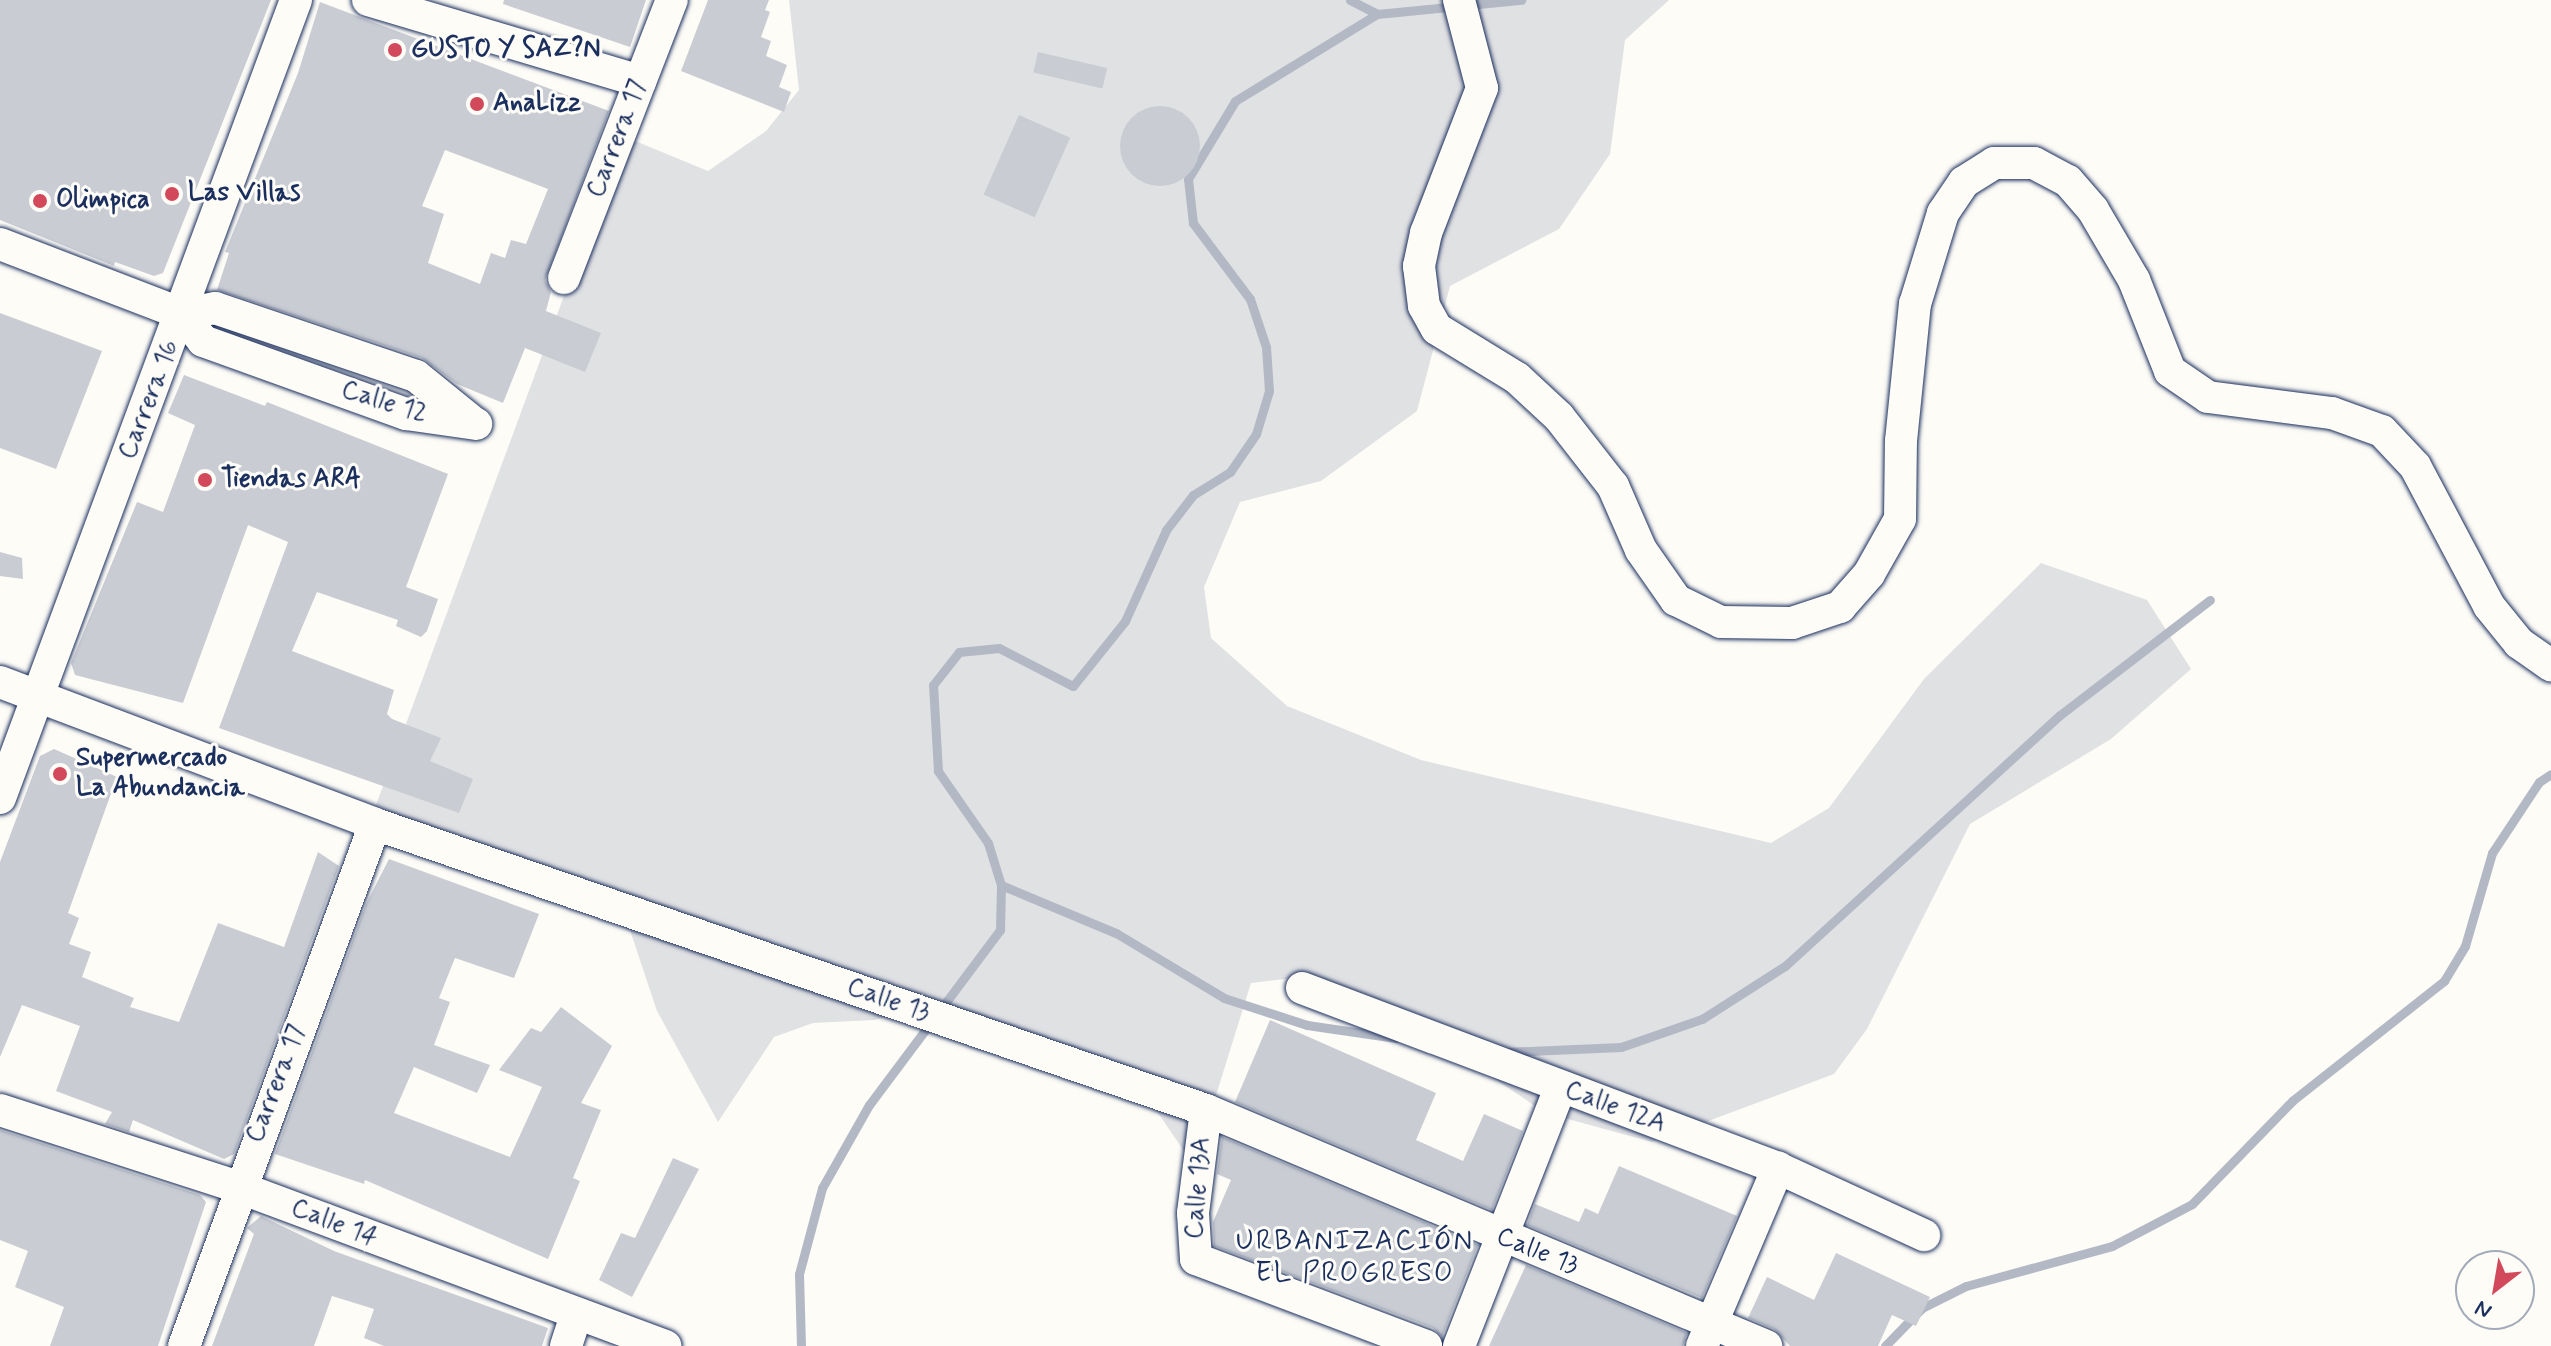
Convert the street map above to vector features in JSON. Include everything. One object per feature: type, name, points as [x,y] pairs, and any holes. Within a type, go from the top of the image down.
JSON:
[{"type":"street","name":"Carrera 16","points":[[0,798],[296,0]]},
{"type":"street","points":[[368,0],[640,81]]},
{"type":"street","name":"Carrera 17","points":[[564,278],[672,0]]},
{"type":"street","points":[[1459,0],[1482,88],[1426,233],[1419,266],[1424,306],[1437,329],[1517,378],[1559,417],[1613,486],[1641,550],[1676,600],[1721,622],[1792,623],[1840,607],[1869,574],[1900,519],[1901,441],[1915,304],[1943,213],[1964,182],[1994,163],[2034,163],[2068,181],[2093,210],[2134,280],[2170,371],[2208,397],[2332,413],[2382,431],[2415,466],[2489,606],[2519,643],[2551,665]]},
{"type":"street","name":"Calle 12","points":[[0,244],[182,314],[203,341],[406,414],[476,424],[416,376],[215,308],[182,314]]},
{"type":"street","name":"Calle 13","points":[[0,682],[375,824],[1206,1110],[1502,1239],[1707,1333],[1766,1346]]},
{"type":"street","name":"Carrera 17","points":[[184,1346],[238,1187],[375,824]]},
{"type":"street","name":"Calle 12A","points":[[1302,988],[1778,1168],[1924,1235]]},
{"type":"street","points":[[1459,1346],[1560,1088]]},
{"type":"street","name":"Calle 14","points":[[0,1110],[238,1187],[665,1346]]},
{"type":"street","name":"Calle 13A","points":[[1206,1110],[1193,1213],[1196,1259],[1426,1346]]},
{"type":"street","points":[[1707,1333],[1778,1168]]},
{"type":"street","points":[[566,1346],[576,1315]]},
{"type":"shaded area","points":[[789,0],[1669,0],[1625,40],[1610,154],[1559,229],[1450,286],[1417,411],[1321,481],[1240,502],[1204,587],[1211,638],[1287,706],[1421,760],[1771,843],[1829,808],[1924,679],[2041,563],[2147,600],[2191,669],[2111,739],[1970,824],[1867,1029],[1834,1074],[1652,1142],[1546,1113],[1421,1030],[1303,977],[1251,983],[1194,1166],[1148,1098],[906,1012],[874,1020],[813,1023],[774,1037],[718,1122],[657,1011],[630,930],[376,805],[623,136],[708,171],[766,131],[799,90]]},
{"type":"building","points":[[0,0],[271,0],[163,273],[154,276],[115,262],[114,266],[0,220]]},
{"type":"building","points":[[504,0],[646,0],[630,47],[503,4]]},
{"type":"building","points":[[708,0],[769,0],[765,10],[770,12],[761,37],[771,41],[766,56],[787,65],[779,87],[791,92],[784,112],[681,71]]},
{"type":"building","points":[[320,2],[609,111],[545,280],[551,292],[546,311],[601,333],[585,372],[525,348],[503,403],[457,384],[422,358],[217,290],[229,253],[225,252],[298,73]],"holes":[[[445,150],[548,189],[526,244],[511,240],[505,258],[491,253],[480,284],[428,263],[444,214],[422,206]]]},
{"type":"building","points":[[1038,52],[1107,68],[1102,88],[1033,72]]},
{"type":"building","points":[[1160,106],[1175,109],[1188,118],[1197,131],[1200,146],[1197,161],[1188,174],[1175,183],[1160,186],[1145,183],[1132,174],[1123,161],[1120,146],[1123,131],[1132,118],[1145,109]]},
{"type":"building","points":[[1019,115],[1070,138],[1035,217],[984,194]]},
{"type":"building","points":[[0,313],[102,351],[56,469],[0,448]]},
{"type":"building","points":[[184,375],[265,406],[267,402],[448,474],[406,587],[438,599],[427,631],[421,637],[396,626],[398,620],[317,592],[292,651],[394,690],[387,714],[392,719],[441,738],[430,761],[473,779],[459,813],[219,728],[288,542],[248,525],[183,703],[75,675],[71,663],[137,502],[163,512],[195,425],[168,413]]},
{"type":"building","points":[[0,552],[22,558],[23,579],[0,576]]},
{"type":"building","points":[[54,749],[117,777],[68,913],[79,918],[69,944],[91,952],[82,977],[134,998],[130,1007],[179,1022],[218,923],[284,947],[318,852],[339,866],[234,1154],[224,1159],[133,1120],[129,1132],[105,1124],[112,1112],[56,1091],[80,1026],[22,1005],[0,1057],[0,862],[40,756]]},
{"type":"building","points":[[389,859],[539,914],[514,978],[455,958],[439,998],[450,1002],[434,1045],[490,1065],[477,1093],[414,1067],[394,1113],[510,1157],[542,1087],[499,1070],[531,1028],[541,1032],[561,1007],[612,1046],[581,1103],[601,1110],[573,1178],[580,1181],[548,1259],[365,1180],[364,1184],[275,1154],[366,904]]},
{"type":"building","points":[[1270,1020],[1436,1093],[1416,1140],[1463,1161],[1484,1114],[1523,1131],[1492,1210],[1235,1102]]},
{"type":"building","points":[[0,1130],[200,1195],[206,1202],[158,1346],[50,1346],[64,1307],[15,1287],[28,1251],[0,1240]]},
{"type":"building","points":[[1222,1137],[1478,1245],[1442,1337],[1433,1328],[1214,1246],[1213,1222],[1231,1180],[1217,1174]]},
{"type":"building","points":[[673,1158],[699,1169],[632,1297],[599,1280],[621,1233],[635,1238]]},
{"type":"building","points":[[1619,1166],[1737,1216],[1702,1298],[1527,1225],[1535,1204],[1579,1222],[1585,1208],[1598,1214]]},
{"type":"building","points":[[261,1216],[334,1251],[548,1328],[542,1346],[384,1346],[364,1338],[374,1309],[332,1296],[314,1346],[212,1346],[254,1234],[247,1228]]},
{"type":"building","points":[[1836,1253],[1930,1297],[1916,1326],[1892,1315],[1878,1346],[1790,1346],[1774,1329],[1748,1318],[1767,1277],[1814,1300]]},
{"type":"building","points":[[1526,1265],[1687,1333],[1683,1346],[1489,1346]]},
{"type":"waterway","points":[[1350,0],[1377,14]]},
{"type":"waterway","points":[[801,1346],[799,1274],[822,1188],[869,1105],[1000,930],[1001,885],[988,843],[938,771],[933,685],[959,652],[999,648],[1073,686],[1125,621],[1166,530],[1193,495],[1230,472],[1256,434],[1269,391],[1266,347],[1250,299],[1193,223],[1188,179],[1235,101],[1377,14],[1521,0]]},
{"type":"waterway","points":[[1505,1052],[1621,1047],[1702,1019],[1785,966],[2060,715],[2210,600]]},
{"type":"waterway","points":[[1885,1346],[1922,1308],[1966,1286],[2112,1246],[2192,1204],[2292,1101],[2444,981],[2465,946],[2492,853],[2539,782],[2551,774]]},
{"type":"waterway","points":[[1001,885],[1116,933],[1224,998],[1307,1025],[1396,1038]]},
{"type":"place","name":"GUSTO Y SAZ?N","points":[[395,50]]},
{"type":"place","name":"AnaLizz","points":[[477,104]]},
{"type":"place","name":"Las Villas","points":[[172,194]]},
{"type":"place","name":"Olimpica","points":[[40,201]]},
{"type":"place","name":"Tiendas ARA","points":[[205,480]]},
{"type":"place","name":"Supermercado La Abundancia","points":[[60,774]]},
{"type":"district","name":"URBANIZACIÓN EL PROGRESO","points":[[1355,1258]]}]
